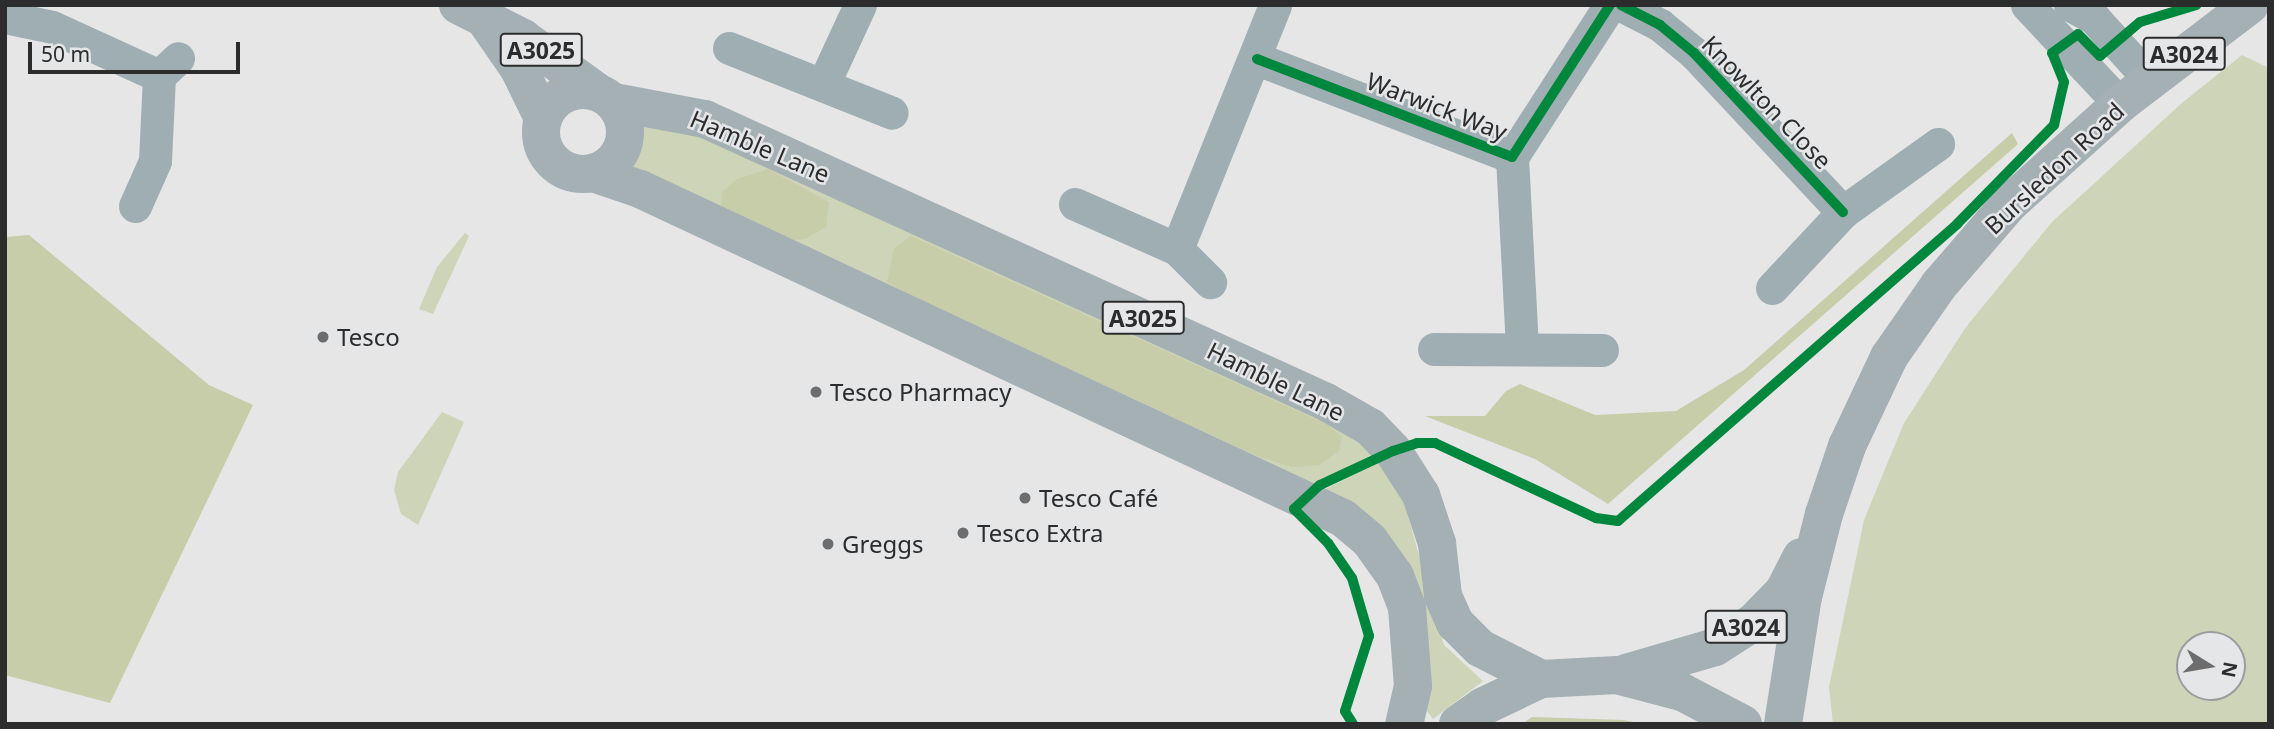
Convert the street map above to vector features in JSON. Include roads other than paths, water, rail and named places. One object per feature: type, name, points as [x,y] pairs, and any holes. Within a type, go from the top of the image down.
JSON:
[{"type":"main road","name":"Bursledon Road","points":[[1783,724],[1803,597],[1824,514],[1847,446],[1889,357],[1939,285],[2009,204],[2120,104],[2250,5]]},
{"type":"main road","name":"Hamble Lane","points":[[471,11],[523,38],[605,97],[705,119],[1288,384],[1370,427],[1394,451],[1421,495],[1437,543],[1443,596],[1455,623],[1480,648],[1541,679]]},
{"type":"main road","name":"Hamble Lane","points":[[471,11],[519,69],[543,118]]},
{"type":"main road","points":[[593,173],[605,168],[622,150],[624,125],[605,97],[570,92],[558,97],[543,118],[542,140],[551,160],[569,172],[593,173],[640,189],[1343,518],[1370,541],[1395,576],[1407,608],[1413,686],[1404,724]]},
{"type":"main road","name":"Bursledon Road","points":[[1617,675],[1669,664],[1715,647],[1754,622],[1784,591],[1824,514]]},
{"type":"main road","points":[[1458,724],[1482,707],[1541,679],[1617,675],[1682,692],[1743,724]]},
{"type":"street","points":[[822,85],[860,5]]},
{"type":"street","name":"Warwick Way","points":[[1257,59],[1512,156],[1610,5]]},
{"type":"street","name":"Knowlton Close","points":[[1621,5],[1660,25],[1694,53],[1843,212]]},
{"type":"street","points":[[2027,5],[2120,104]]},
{"type":"street","points":[[2070,5],[2094,18],[2150,80]]},
{"type":"street","points":[[1178,249],[1257,59],[1267,8]]},
{"type":"street","points":[[5,17],[52,27],[169,67],[155,160],[135,206]]},
{"type":"street","points":[[729,48],[892,113]]},
{"type":"street","points":[[1772,288],[1843,212],[1938,144]]},
{"type":"street","points":[[1512,156],[1522,349]]},
{"type":"street","points":[[1075,204],[1178,249],[1210,282]]},
{"type":"street","points":[[1434,349],[1602,350]]},
{"type":"place","name":"Tesco","points":[[323,337]]},
{"type":"place","name":"Tesco Pharmacy","points":[[816,392]]},
{"type":"place","name":"Tesco Café","points":[[1025,498]]},
{"type":"place","name":"Tesco Extra","points":[[963,533]]},
{"type":"place","name":"Greggs","points":[[828,544]]}]
